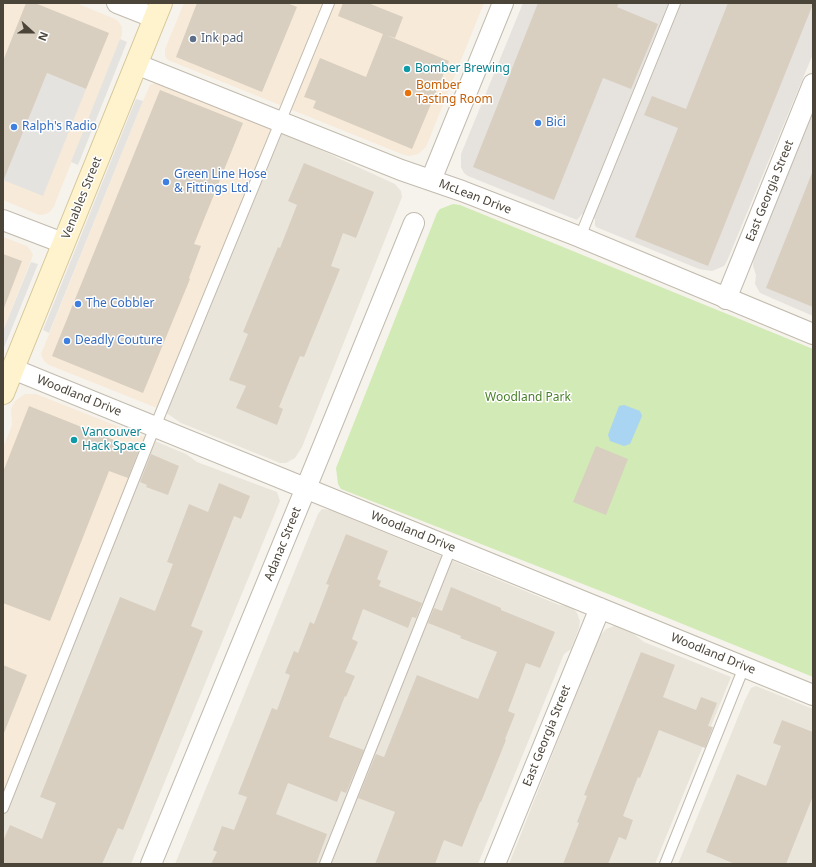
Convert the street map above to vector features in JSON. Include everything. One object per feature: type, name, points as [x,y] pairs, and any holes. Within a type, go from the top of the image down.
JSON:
[{"type":"street","points":[[117,3],[158,11]]},
{"type":"street","points":[[431,180],[503,3]]},
{"type":"street","name":"Venables Street","points":[[3,393],[158,11]]},
{"type":"street","name":"McLean Drive","points":[[136,64],[401,170],[580,237],[813,334]]},
{"type":"street","name":"East Georgia Street","points":[[726,299],[813,84]]},
{"type":"street","points":[[3,220],[63,243]]},
{"type":"street","name":"Adanac Street","points":[[151,864],[414,223]]},
{"type":"street","name":"Woodland Drive","points":[[13,369],[813,695]]},
{"type":"street","name":"East Georgia Street","points":[[495,864],[600,608]]},
{"type":"lane","points":[[3,808],[155,427],[329,3]]},
{"type":"lane","points":[[580,237],[675,3]]},
{"type":"lane","points":[[325,864],[451,548]]},
{"type":"lane","points":[[665,864],[744,667]]},
{"type":"shaded area","points":[[3,3],[76,3],[115,19],[122,27],[122,35],[54,206],[50,212],[46,214],[39,215],[3,200]]},
{"type":"shaded area","points":[[184,3],[484,3],[426,147],[418,154],[410,156],[404,155],[168,60],[165,56],[165,49]]},
{"type":"shaded area","points":[[523,3],[813,3],[813,54],[724,266],[712,271],[699,269],[596,227],[595,219],[582,214],[577,220],[468,176],[464,173],[461,167],[461,154]]},
{"type":"shaded area","points":[[120,39],[127,42],[78,165],[71,162]]},
{"type":"shaded area","points":[[47,73],[86,89],[43,196],[3,180]]},
{"type":"shaded area","points":[[159,83],[277,130],[162,410],[49,365],[44,361],[41,354],[143,101],[150,85]]},
{"type":"shaded area","points":[[136,99],[143,101],[49,333],[43,330]]},
{"type":"shaded area","points":[[813,109],[813,316],[760,293],[755,284],[756,275],[753,266],[754,252]]},
{"type":"shaded area","points":[[277,130],[395,184],[401,191],[402,197],[302,447],[295,458],[286,463],[280,463],[181,423],[162,410]]},
{"type":"shaded area","points":[[3,237],[27,246],[33,255],[3,331]]},
{"type":"shaded area","points":[[31,262],[38,264],[3,350],[3,331]]},
{"type":"shaded area","points":[[25,394],[36,394],[150,439],[3,807],[3,448],[12,425],[11,409],[15,401]]},
{"type":"shaded area","points":[[150,439],[186,454],[197,462],[277,492],[280,501],[131,864],[3,864],[3,808]]},
{"type":"shaded area","points":[[322,509],[330,510],[559,605],[571,606],[577,613],[580,621],[579,628],[571,649],[564,654],[478,864],[175,864],[318,514]]},
{"type":"shaded area","points":[[618,626],[631,632],[644,642],[731,677],[655,864],[509,864],[599,637],[606,629]]},
{"type":"shaded area","points":[[756,686],[813,709],[813,864],[678,864],[745,700],[751,688]]},
{"type":"green space","name":"Woodland Park","points":[[453,204],[460,205],[813,349],[813,677],[626,601],[341,489],[338,484],[336,468],[437,213],[440,209]]},
{"type":"water","points":[[624,405],[640,411],[642,416],[630,444],[624,446],[610,441],[608,435],[619,406]]},
{"type":"building","points":[[26,3],[35,3],[109,33],[86,89],[47,73],[4,179],[3,61]]},
{"type":"building","points":[[197,3],[287,3],[297,7],[262,92],[176,57]]},
{"type":"building","points":[[343,3],[368,3],[403,17],[395,38],[386,35],[449,61],[412,149],[313,108],[316,101],[304,97],[320,58],[366,77],[383,34],[338,16]]},
{"type":"building","name":"Bici","points":[[538,3],[619,3],[617,7],[658,24],[631,89],[603,78],[554,200],[473,167]]},
{"type":"building","points":[[728,3],[813,4],[708,266],[635,237],[678,128],[644,115],[652,96],[686,109]]},
{"type":"building","points":[[160,90],[243,123],[194,244],[201,246],[189,278],[190,279],[143,393],[52,356]]},
{"type":"building","points":[[304,163],[374,192],[356,238],[343,233],[331,266],[340,269],[304,357],[300,356],[279,407],[283,409],[277,425],[236,408],[246,386],[229,380],[248,334],[243,332],[297,205],[288,201]]},
{"type":"building","points":[[813,173],[813,307],[766,288]]},
{"type":"building","points":[[3,254],[22,261],[4,308],[3,307]]},
{"type":"building","points":[[29,406],[139,450],[128,478],[109,471],[50,621],[3,603],[3,472]]},
{"type":"building","points":[[596,446],[628,459],[606,515],[573,502]]},
{"type":"building","points":[[151,454],[179,466],[168,495],[146,487],[147,485],[140,482]]},
{"type":"building","points":[[219,483],[250,496],[241,519],[234,516],[191,626],[203,631],[123,830],[118,828],[102,864],[3,864],[3,841],[10,825],[42,839],[56,803],[40,797],[120,597],[155,611],[173,564],[167,562],[189,504],[208,512]]},
{"type":"building","points":[[346,534],[388,551],[377,579],[381,581],[379,586],[422,603],[416,618],[412,617],[408,628],[363,609],[352,639],[358,642],[345,672],[355,676],[346,697],[345,696],[329,737],[364,750],[346,793],[341,791],[337,802],[288,783],[276,814],[327,834],[316,864],[211,864],[217,852],[213,850],[222,826],[234,830],[247,797],[238,794],[272,708],[277,710],[290,675],[285,673],[294,651],[298,653],[310,622],[314,624],[329,585],[326,584]]},
{"type":"building","points":[[451,587],[501,608],[501,610],[555,632],[540,668],[526,663],[508,711],[515,714],[505,739],[506,740],[462,847],[444,840],[435,864],[375,864],[395,812],[358,798],[376,754],[384,757],[417,675],[478,699],[497,652],[460,638],[461,636],[428,623],[434,608],[442,611]]},
{"type":"building","points":[[641,652],[675,665],[663,697],[696,710],[701,697],[717,703],[708,726],[713,727],[705,748],[659,730],[640,778],[638,777],[623,816],[633,820],[626,840],[619,837],[608,864],[563,864],[579,823],[577,822],[587,796],[584,795]]},
{"type":"building","points":[[3,665],[27,675],[4,733],[3,733]]},
{"type":"building","points":[[782,720],[813,732],[813,796],[786,864],[735,864],[706,852],[737,774],[766,786],[781,746],[773,743]]},
{"type":"place","name":"Ink pad","points":[[193,39]]},
{"type":"place","name":"Bomber Brewing","points":[[407,69]]},
{"type":"place","name":"Bomber Tasting Room","points":[[408,93]]},
{"type":"place","name":"Bici","points":[[538,123]]},
{"type":"place","name":"Ralph's Radio","points":[[14,127]]},
{"type":"place","name":"Green Line Hose & Fittings Ltd.","points":[[166,182]]},
{"type":"place","name":"The Cobbler","points":[[78,304]]},
{"type":"place","name":"Deadly Couture","points":[[67,341]]},
{"type":"place","name":"Vancouver Hack Space","points":[[74,440]]}]
